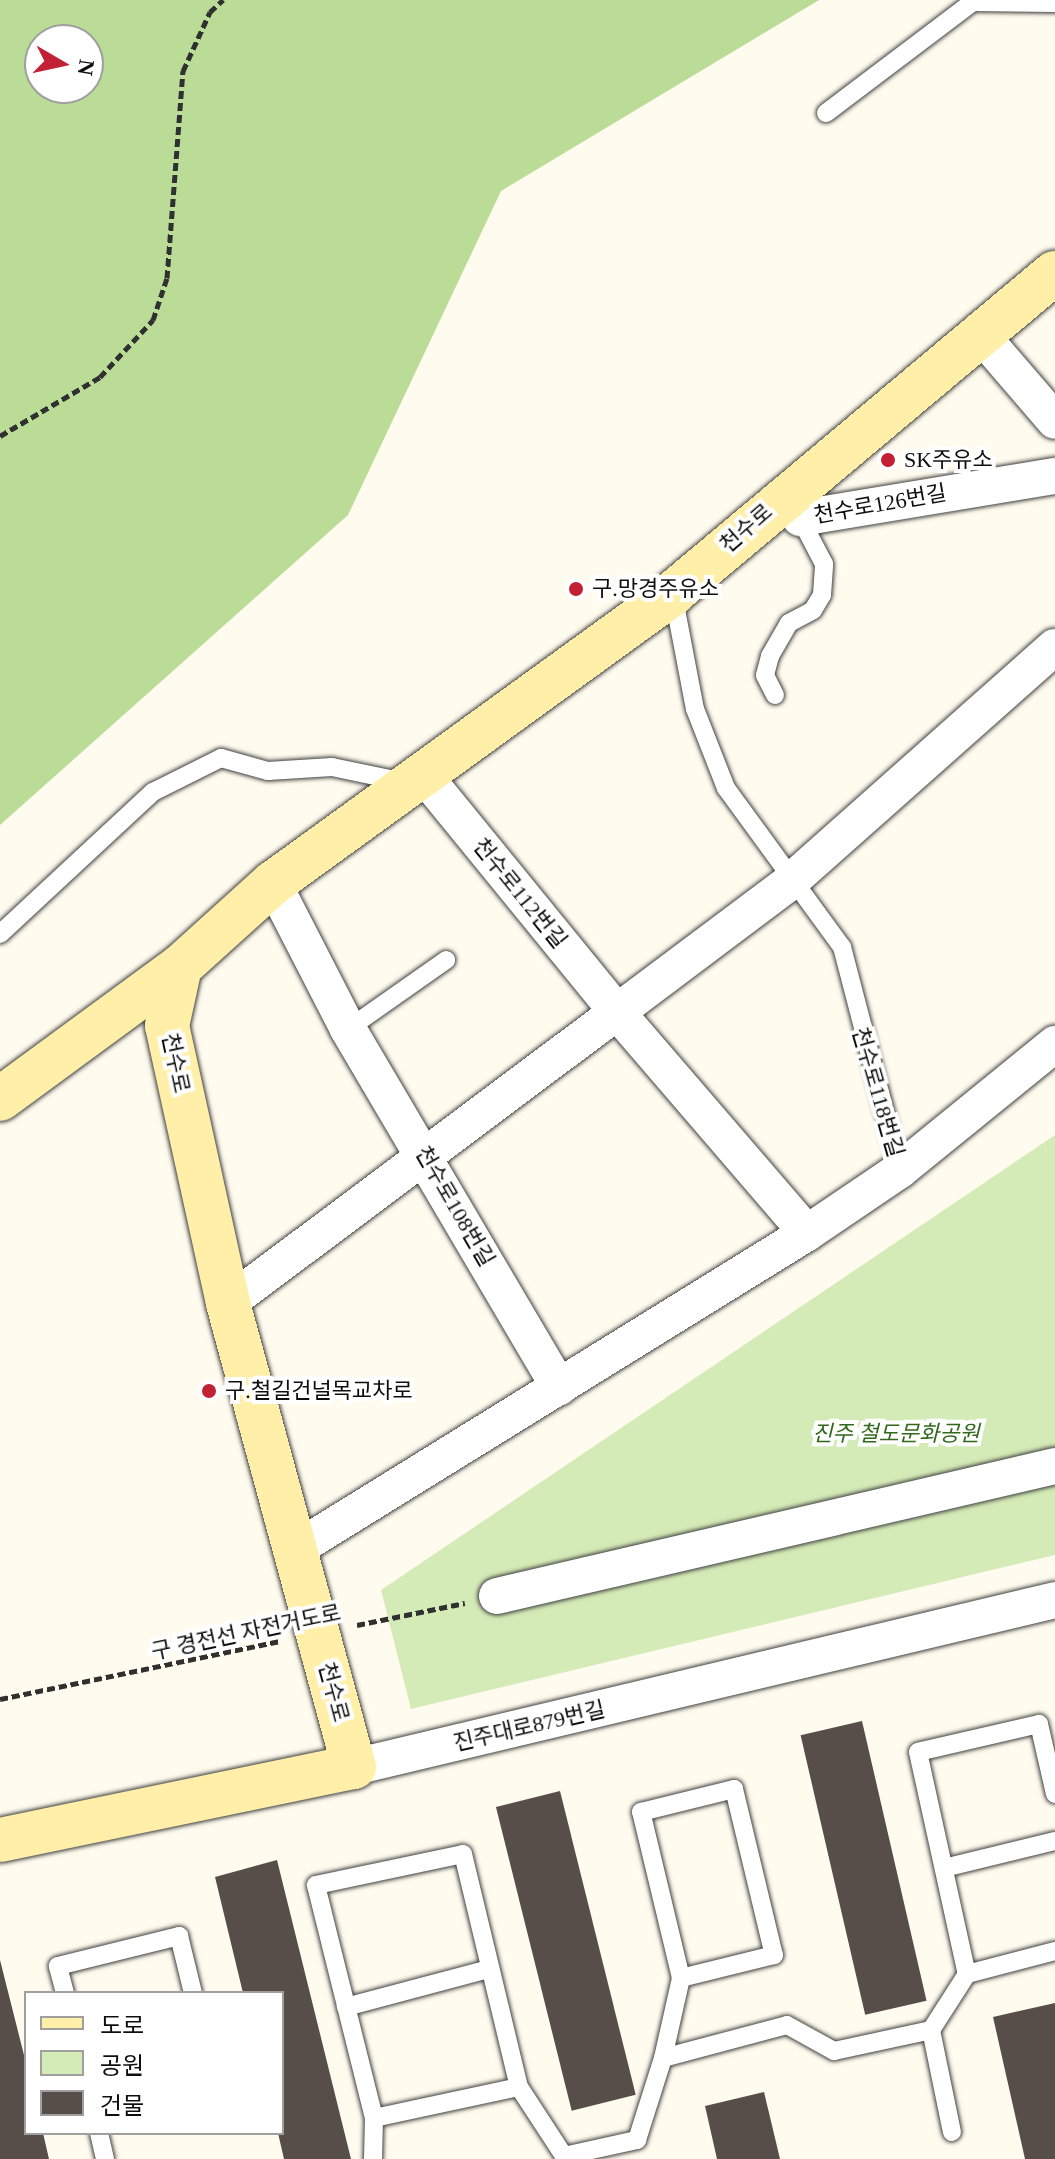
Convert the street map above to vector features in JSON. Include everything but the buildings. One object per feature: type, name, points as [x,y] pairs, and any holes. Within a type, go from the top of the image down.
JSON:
[{"type":"street","name":"천수로","points":[[354,1767],[228,1303],[167,1026],[180,967],[273,883],[793,505],[981,335],[1055,273]]},
{"type":"street","points":[[981,335],[1055,421]]},
{"type":"street","name":"천수로126번길","points":[[793,505],[1055,476]]},
{"type":"street","points":[[228,1303],[790,882],[1055,647]]},
{"type":"street","name":"천수로112번길","points":[[417,779],[807,1233]]},
{"type":"street","name":"천수로108번길","points":[[273,883],[348,1029],[426,1155],[559,1387]]},
{"type":"street","points":[[0,1099],[180,967]]},
{"type":"street","name":"천수로118번길","points":[[900,1170],[1055,1044]]},
{"type":"street","points":[[296,1549],[807,1233],[900,1170]]},
{"type":"street","points":[[497,1596],[1055,1466]]},
{"type":"street","name":"진주대로879번길","points":[[0,1840],[354,1767],[1055,1600]]},
{"type":"lane","points":[[826,113],[973,2],[1055,3]]},
{"type":"lane","name":"천수로","points":[[775,695],[765,675],[770,656],[789,623],[813,610],[822,595],[824,564],[793,505]]},
{"type":"lane","name":"천수로118번길","points":[[673,593],[695,709],[726,788],[790,882],[842,947],[900,1170]]},
{"type":"lane","points":[[0,934],[153,792],[221,758],[268,771],[332,767],[417,779]]},
{"type":"lane","points":[[348,1029],[446,960]]},
{"type":"lane","points":[[967,1974],[918,1752],[1039,1724],[1055,1794]]},
{"type":"lane","points":[[373,2159],[374,2118],[316,1885],[463,1854],[519,2087],[564,2156],[618,2152],[637,2140],[663,2058],[681,1978],[641,1812],[734,1789],[774,1955],[681,1978]]},
{"type":"lane","points":[[944,1868],[1055,1841]]},
{"type":"lane","points":[[64,1991],[58,1966],[179,1936],[193,1991]]},
{"type":"lane","points":[[952,2132],[931,2030],[967,1974],[1055,1951]]},
{"type":"lane","points":[[346,2007],[489,1969]]},
{"type":"lane","points":[[663,2058],[787,2025],[834,2051],[931,2030]]},
{"type":"lane","points":[[374,2118],[519,2087]]},
{"type":"lane","points":[[99,2135],[105,2159]]},
{"type":"path","points":[[0,436],[100,377],[153,320],[167,278],[183,71],[198,33],[223,0]]},
{"type":"path","name":"구 경전선 자전거도로","points":[[0,1699],[497,1596]]},
{"type":"green space","points":[[0,0],[819,0],[501,191],[348,515],[0,825]]},
{"type":"green space","name":"진주 철도문화공원","points":[[1055,1135],[1055,1555],[411,1709],[381,1590]]},
{"type":"place","name":"SK주유소","points":[[888,460]]},
{"type":"place","name":"구.망경주유소","points":[[576,589]]},
{"type":"place","name":"구.철길건널목교차로","points":[[209,1391]]}]
